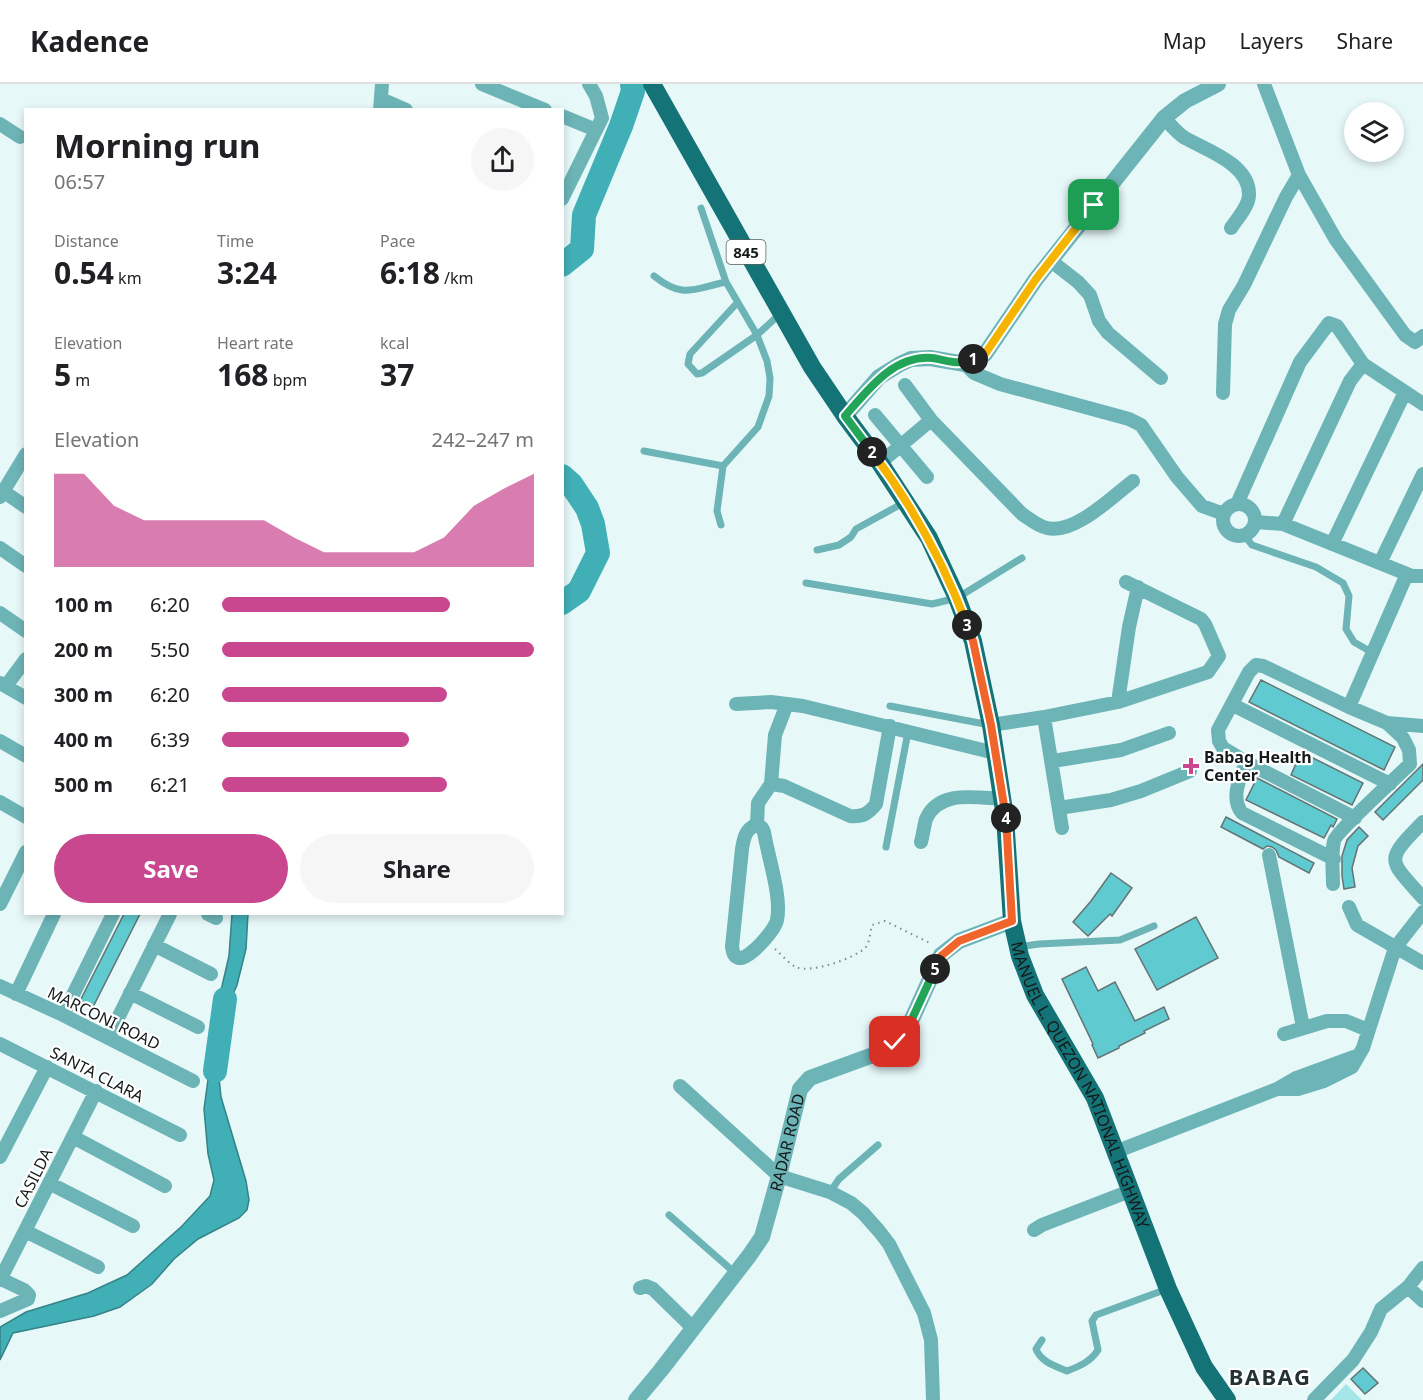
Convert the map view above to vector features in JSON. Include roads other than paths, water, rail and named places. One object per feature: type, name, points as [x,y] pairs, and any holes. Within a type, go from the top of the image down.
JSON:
[{"type":"main road","name":"MANUEL L. QUEZON NATIONAL HIGHWAY","points":[[652,84],[812,367],[880,463],[929,538],[957,598],[973,641],[991,725],[1003,799],[1012,921],[1018,947],[1035,995],[1095,1098],[1168,1289],[1204,1367],[1227,1400]]},
{"type":"street","points":[[382,84],[380,104],[397,108]]},
{"type":"street","points":[[482,84],[540,108]]},
{"type":"street","points":[[564,192],[568,175],[599,124],[596,96],[589,84]]},
{"type":"street","points":[[845,416],[879,377],[911,359],[930,358],[965,363],[985,354],[1051,261],[1164,118],[1185,101],[1218,84]]},
{"type":"street","points":[[1264,84],[1299,175],[1336,240],[1384,308],[1412,342],[1418,341],[1423,336]]},
{"type":"street","points":[[564,116],[599,124]]},
{"type":"street","points":[[1164,118],[1186,138],[1219,154],[1239,171],[1249,194],[1248,202],[1231,228]]},
{"type":"street","points":[[0,124],[20,136]]},
{"type":"street","points":[[1223,393],[1226,324],[1229,310],[1244,285],[1299,175]]},
{"type":"street","points":[[1051,261],[1078,282],[1090,295],[1099,321],[1108,333],[1161,378]]},
{"type":"street","points":[[1237,504],[1300,362],[1329,323],[1337,326],[1363,364],[1423,405]]},
{"type":"street","points":[[965,363],[974,373],[1000,384],[1129,419],[1141,425],[1177,477],[1202,506],[1224,514]]},
{"type":"street","points":[[1283,524],[1350,381],[1363,364]]},
{"type":"street","points":[[905,385],[931,420],[1022,514],[1037,525],[1049,529],[1060,529],[1075,524],[1133,481]]},
{"type":"street","points":[[1332,544],[1405,392]]},
{"type":"street","points":[[875,415],[927,477]]},
{"type":"street","points":[[880,463],[931,420]]},
{"type":"street","points":[[24,457],[2,494],[24,506]]},
{"type":"street","points":[[1380,563],[1423,474]]},
{"type":"street","points":[[1237,504],[1249,507],[1254,514],[1255,522],[1252,530],[1244,536],[1235,536],[1227,531],[1223,523],[1224,514],[1237,504]]},
{"type":"street","points":[[1255,522],[1283,524],[1407,574],[1423,576]]},
{"type":"street","points":[[0,548],[24,565]]},
{"type":"street","points":[[1349,707],[1407,574]]},
{"type":"street","points":[[991,725],[1118,702],[1208,672],[1219,656],[1201,619],[1132,585],[1129,627],[1118,702]]},
{"type":"street","points":[[0,613],[24,630]]},
{"type":"street","points":[[24,661],[3,685],[24,697]]},
{"type":"street","points":[[1355,818],[1223,748],[1218,741],[1218,730],[1249,672],[1256,665],[1263,666],[1387,723],[1423,726]]},
{"type":"street","points":[[736,704],[771,702],[803,706],[995,753]]},
{"type":"street","points":[[757,824],[758,803],[771,784],[775,735],[787,704]]},
{"type":"street","points":[[1233,705],[1390,784]]},
{"type":"street","points":[[1044,717],[1053,761],[1062,828]]},
{"type":"street","points":[[1333,884],[1334,840],[1340,831],[1410,764],[1409,750],[1403,738],[1387,723]]},
{"type":"street","points":[[771,784],[784,786],[850,816],[858,817],[869,814],[876,804],[890,726]]},
{"type":"street","points":[[1053,761],[1121,750],[1169,733]]},
{"type":"street","points":[[0,741],[24,755]]},
{"type":"street","points":[[1246,762],[1238,783],[1236,800],[1237,807],[1242,813],[1334,859]]},
{"type":"street","points":[[1059,808],[1111,800],[1141,791],[1190,771]]},
{"type":"street","points":[[921,842],[926,819],[934,808],[945,800],[955,797],[1003,799]]},
{"type":"street","points":[[0,802],[24,816]]},
{"type":"street","points":[[1423,822],[1398,847],[1394,856],[1397,869],[1423,898]]},
{"type":"street","points":[[757,824],[764,832],[779,908],[777,923],[758,948],[742,958],[734,955],[732,947],[744,836],[749,828],[757,824]]},
{"type":"street","points":[[1269,855],[1303,1027]]},
{"type":"street","points":[[0,904],[24,856]]},
{"type":"street","points":[[0,869],[14,876]]},
{"type":"street","points":[[1349,907],[1357,926],[1423,963]]},
{"type":"street","points":[[1115,1152],[1277,1089],[1296,1078],[1359,1055],[1395,948],[1423,912]]},
{"type":"street","points":[[16,994],[54,915]]},
{"type":"street","points":[[63,1015],[113,915]]},
{"type":"street","points":[[108,1038],[169,915]]},
{"type":"street","name":"RADAR ROAD","points":[[636,1400],[762,1237],[800,1089],[810,1078],[873,1055],[895,1042],[912,1019],[941,956],[946,950],[959,941],[1012,921]]},
{"type":"street","points":[[154,945],[211,974]]},
{"type":"street","name":"MARCONI ROAD","points":[[0,986],[63,1015],[193,1081]]},
{"type":"street","points":[[130,993],[198,1027]]},
{"type":"street","points":[[1284,1034],[1326,1021],[1346,1021],[1368,1030]]},
{"type":"street","name":"SANTA CLARA","points":[[0,1045],[180,1135]]},
{"type":"street","points":[[0,1157],[47,1067]]},
{"type":"street","points":[[680,1086],[779,1176],[830,1192],[851,1203],[879,1231],[889,1244],[924,1312],[931,1340],[933,1400]]},
{"type":"street","name":"CASILDA","points":[[0,1279],[96,1091]]},
{"type":"street","points":[[73,1137],[165,1186]]},
{"type":"street","points":[[49,1183],[133,1226]]},
{"type":"street","points":[[1034,1230],[1130,1191]]},
{"type":"street","points":[[25,1231],[98,1267]]},
{"type":"street","points":[[1314,1400],[1353,1360],[1371,1332],[1382,1309],[1408,1287],[1423,1268]]},
{"type":"street","points":[[0,1279],[24,1290],[29,1295],[28,1299],[22,1303],[0,1311]]},
{"type":"street","points":[[640,1287],[646,1286],[653,1289],[693,1328]]},
{"type":"street","points":[[1408,1287],[1423,1301]]},
{"type":"lane","points":[[701,208],[726,282],[757,335],[767,361],[769,396],[758,427],[723,466],[717,511],[722,525]]},
{"type":"lane","points":[[654,276],[668,287],[681,292],[726,282]]},
{"type":"lane","points":[[737,303],[690,354],[688,363],[697,374],[702,373],[757,335],[781,313]]},
{"type":"lane","points":[[644,451],[723,466]]},
{"type":"lane","points":[[817,550],[839,545],[851,537],[856,530],[905,501]]},
{"type":"lane","points":[[1244,536],[1252,545],[1316,567],[1343,583],[1349,596],[1346,629],[1354,642],[1372,653]]},
{"type":"lane","points":[[806,583],[932,603],[957,598],[1022,558]]},
{"type":"lane","points":[[890,706],[991,725]]},
{"type":"lane","points":[[886,848],[909,732]]},
{"type":"lane","points":[[1018,947],[1120,940],[1154,926]]},
{"type":"lane","points":[[830,1192],[839,1179],[878,1145]]},
{"type":"lane","points":[[669,1215],[735,1273]]},
{"type":"lane","points":[[1042,1340],[1036,1349],[1039,1357],[1045,1362],[1067,1371],[1080,1366],[1092,1359],[1098,1350],[1092,1321],[1096,1315],[1168,1289]]},
{"type":"waterway","points":[[564,263],[582,249],[584,215],[621,126],[633,91],[632,84]]},
{"type":"waterway","points":[[564,478],[571,484],[587,508],[593,524],[598,553],[579,591],[564,602]]},
{"type":"waterway","points":[[215,1071],[225,999]]},
{"type":"place","name":"Babag Health Center","points":[[1191,766]]},
{"type":"district","name":"BABAG","points":[[1270,1376]]}]
